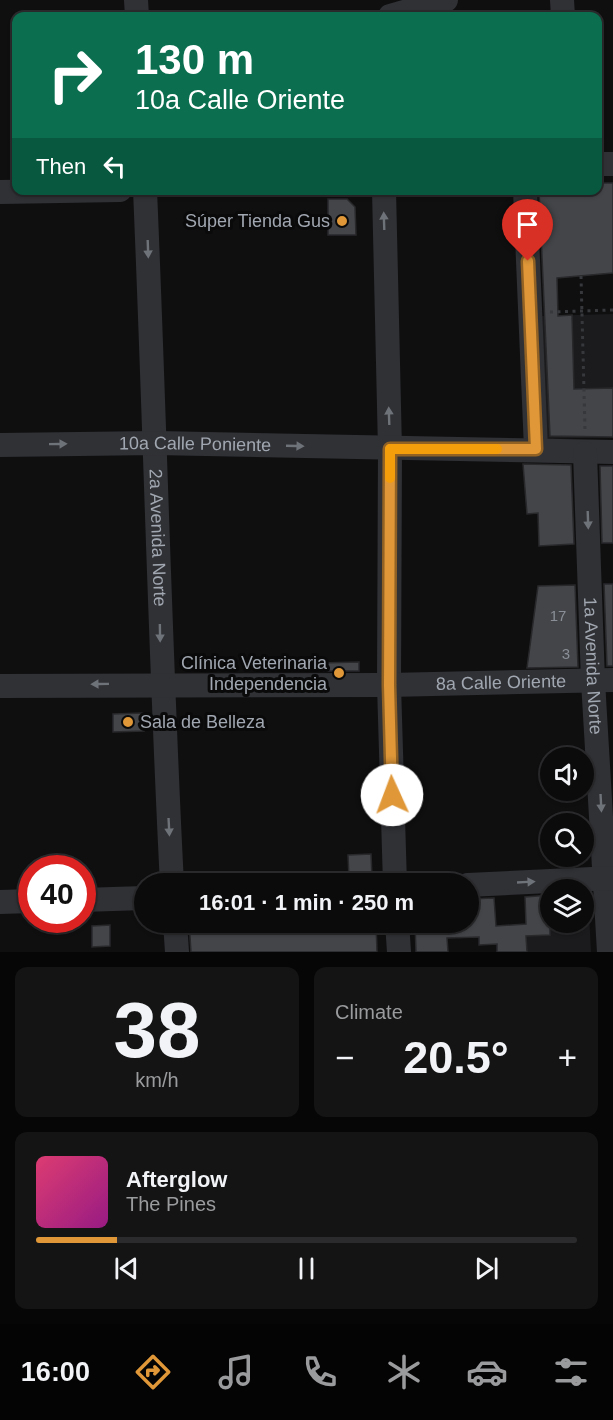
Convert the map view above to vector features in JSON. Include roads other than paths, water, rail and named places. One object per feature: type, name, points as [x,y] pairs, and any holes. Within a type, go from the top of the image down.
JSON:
[{"type":"street","points":[[404,12],[446,0]]},
{"type":"street","name":"2a Avenida Norte","points":[[145,195],[156,443],[161,683],[171,873]]},
{"type":"street","points":[[384,195],[390,449],[389,685],[395,873]]},
{"type":"street","points":[[525,195],[536,449]]},
{"type":"street","name":"10a Calle Poniente","points":[[0,445],[156,443],[390,449],[536,449],[585,445],[613,452]]},
{"type":"street","name":"1a Avenida Norte","points":[[585,445],[603,681],[609,952]]},
{"type":"street","name":"8a Calle Oriente","points":[[0,686],[161,683],[389,685],[603,681]]},
{"type":"street","points":[[479,884],[609,878]]},
{"type":"street","points":[[96,900],[134,898]]},
{"type":"street","points":[[0,902],[18,901]]},
{"type":"street","points":[[176,933],[177,952]]},
{"type":"street","points":[[398,933],[399,952]]},
{"type":"place","name":"Súper Tienda Gus","points":[[342,221]]},
{"type":"place","name":"Clínica Veterinaria Independencia","points":[[339,673]]},
{"type":"place","name":"Sala de Belleza","points":[[128,722]]}]
